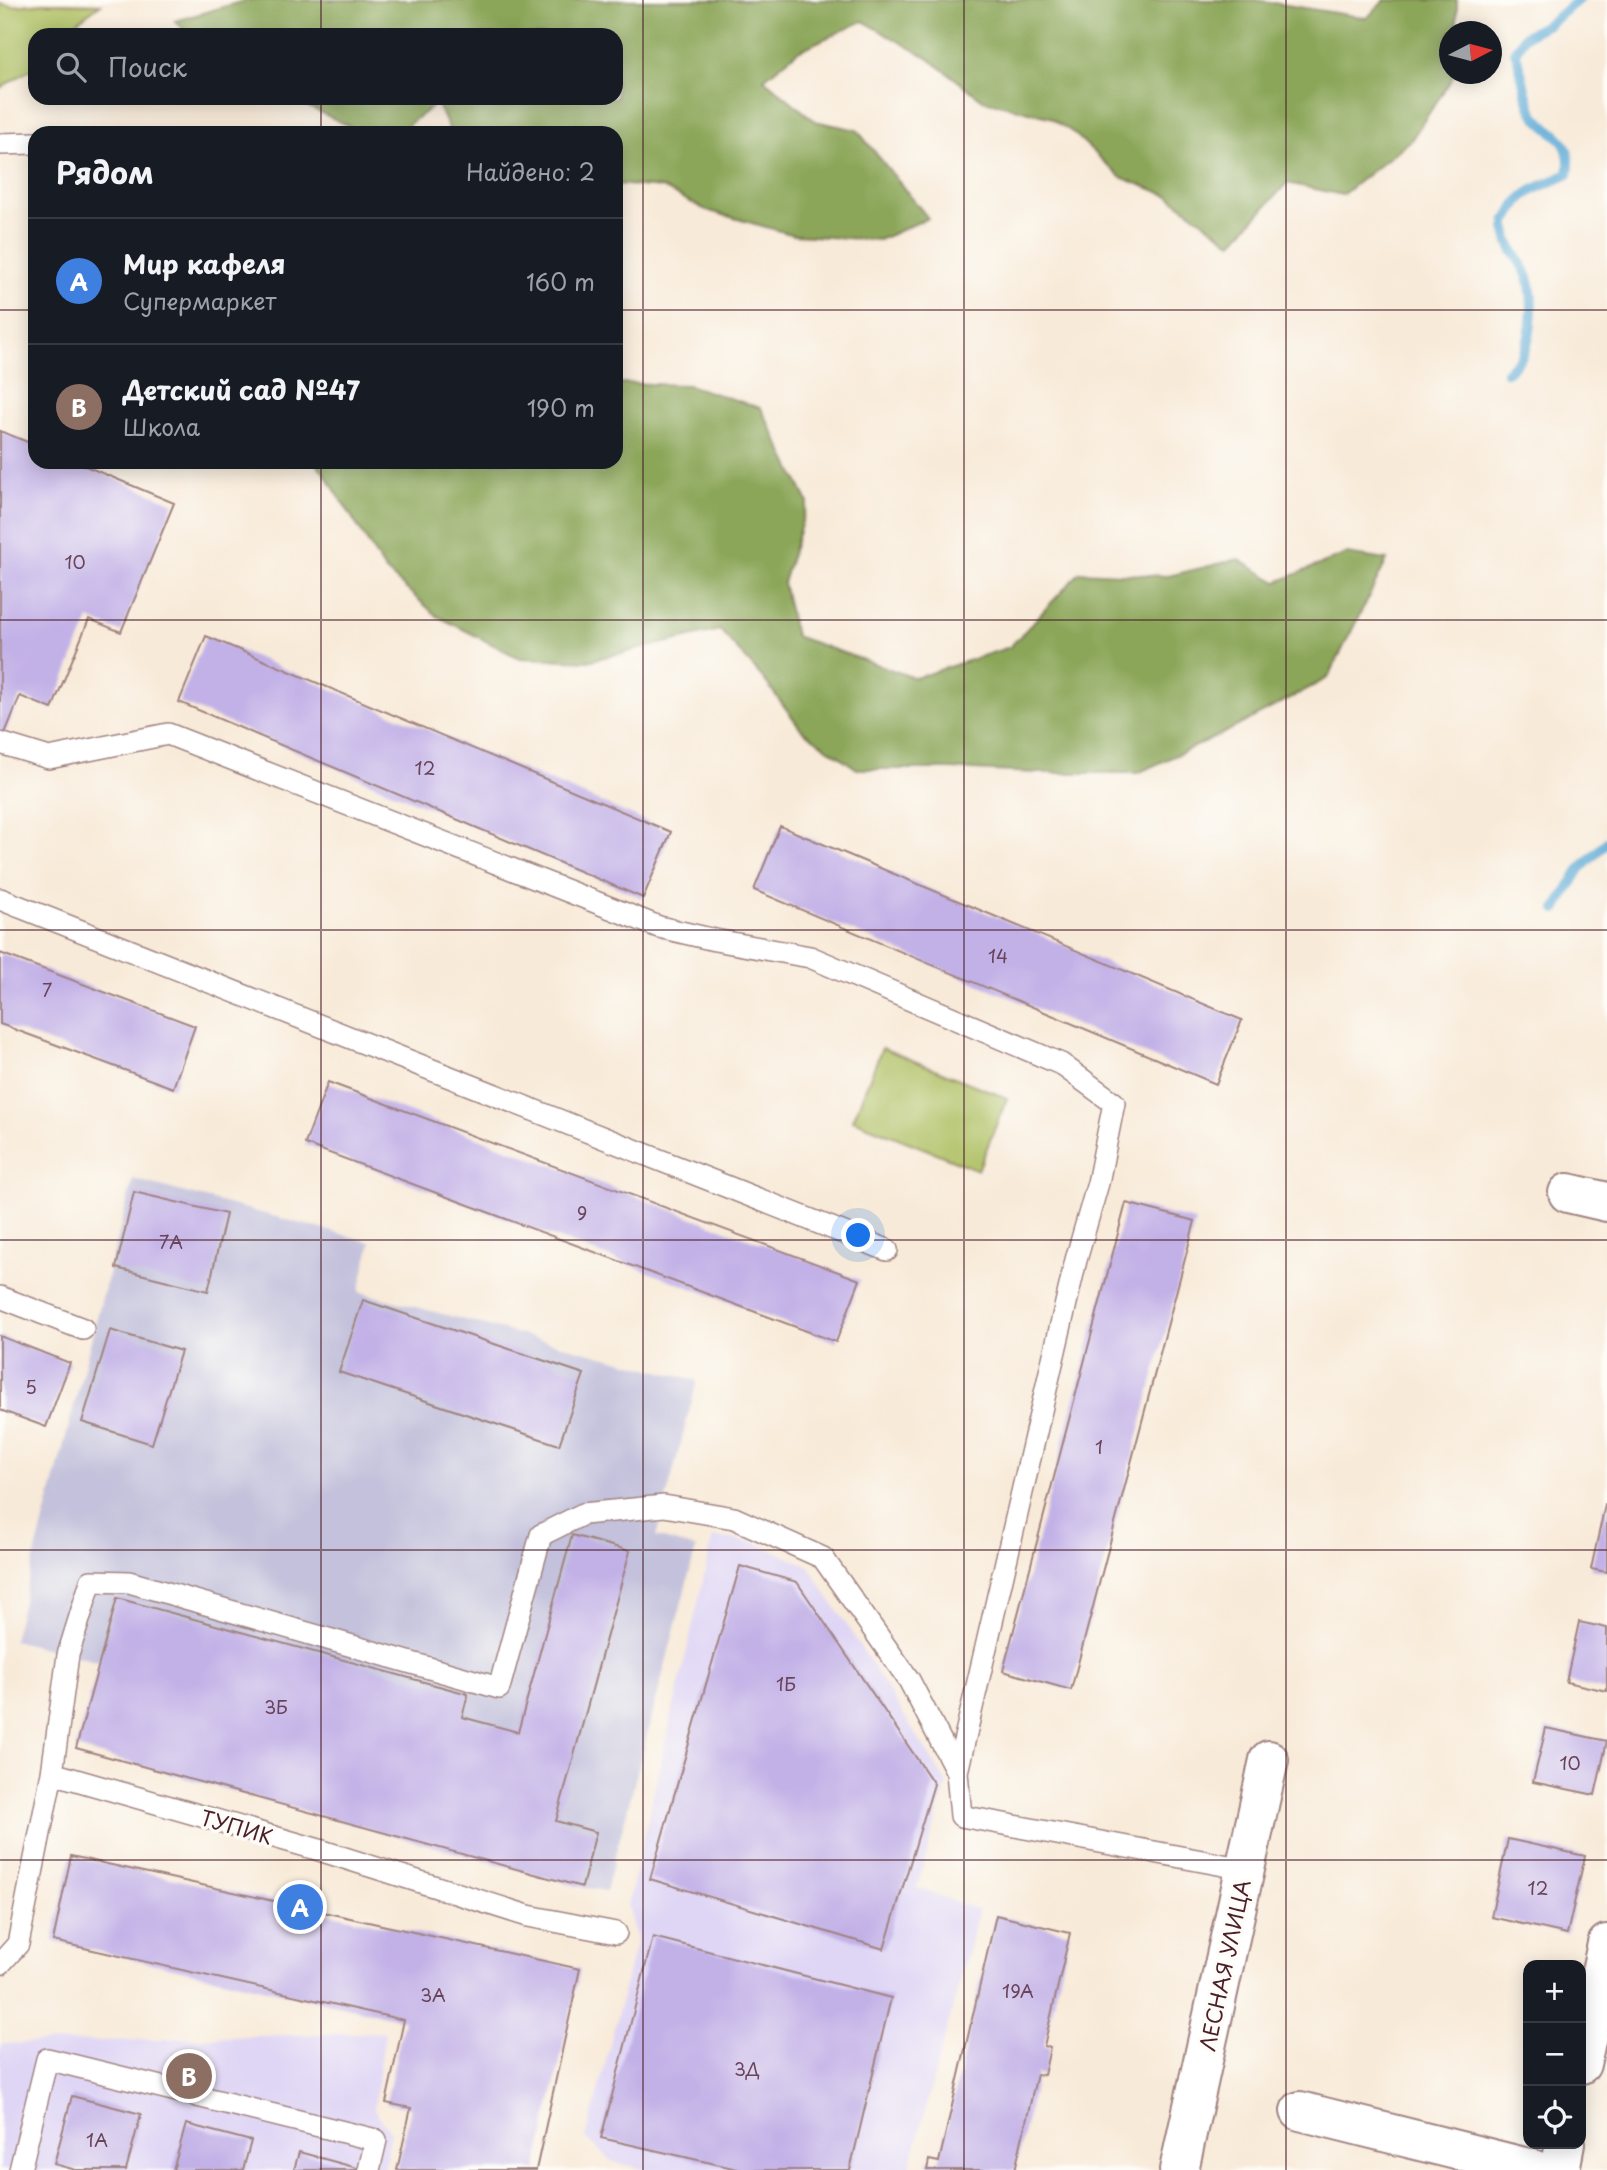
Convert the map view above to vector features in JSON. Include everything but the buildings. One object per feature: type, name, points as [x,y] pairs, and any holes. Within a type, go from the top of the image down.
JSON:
[{"type":"street","points":[[1567,1193],[1607,1202]]},
{"type":"street","name":"ЛЕСНАЯ УЛИЦА","points":[[1179,2170],[1269,1759]]},
{"type":"street","points":[[1586,2041],[1607,1944]]},
{"type":"street","points":[[1300,2111],[1536,2170]]},
{"type":"street","points":[[1560,2170],[1565,2149]]},
{"type":"lane","points":[[0,144],[28,143]]},
{"type":"lane","points":[[0,743],[49,758],[168,734],[659,928],[810,957],[1061,1064],[1114,1103],[1098,1183],[1076,1260],[957,1772],[961,1816],[1245,1869]]},
{"type":"lane","points":[[0,899],[887,1250]]},
{"type":"lane","points":[[0,1297],[83,1329]]},
{"type":"lane","points":[[0,1964],[18,1944],[51,1773],[68,1655],[91,1581],[129,1582],[499,1688],[541,1535],[583,1514],[664,1506],[734,1518],[823,1558],[909,1680],[957,1772]]},
{"type":"lane","name":"ТУПИК","points":[[51,1773],[316,1849],[528,1916],[616,1933]]},
{"type":"lane","points":[[20,2170],[47,2059],[376,2140],[369,2170]]},
{"type":"shaded area","points":[[133,1179],[371,1242],[359,1292],[697,1381],[656,1537],[696,1548],[606,1891],[582,1887],[76,1748],[100,1662],[13,1640]]},
{"type":"shaded area","points":[[713,1537],[754,1542],[809,1566],[947,1783],[917,1888],[979,1910],[909,2170],[648,2170],[612,2162],[586,2138],[637,1939],[628,1905]]},
{"type":"shaded area","points":[[385,2032],[374,2109],[391,2132],[384,2170],[0,2170],[0,2044]]},
{"type":"green space","points":[[247,0],[1255,0],[1367,18],[1385,0],[1457,0],[1457,21],[1439,21],[1439,84],[1448,84],[1411,140],[1342,195],[1287,183],[1232,243],[1169,196],[1120,177],[1075,134],[1049,117],[983,100],[928,58],[863,21],[798,51],[764,79],[815,121],[857,130],[928,218],[879,240],[794,235],[706,210],[663,188],[623,185],[623,126],[448,126],[438,105],[623,105],[623,28],[182,28],[175,21]]},
{"type":"green space","points":[[45,3],[101,4],[69,28],[28,28],[28,71],[0,88],[0,4],[12,6]]},
{"type":"green space","points":[[305,105],[434,105],[406,126],[349,126]]},
{"type":"green space","points":[[623,383],[688,385],[761,408],[808,502],[783,583],[795,636],[915,678],[1010,647],[1080,572],[1168,576],[1238,559],[1277,582],[1346,554],[1387,560],[1328,678],[1232,729],[1138,773],[857,769],[802,730],[762,677],[720,630],[588,661],[519,658],[437,616],[385,570],[321,469],[623,469]]},
{"type":"green space","points":[[882,1048],[1007,1098],[978,1170],[853,1120]]},
{"type":"waterway","points":[[1507,372],[1526,347],[1531,326],[1532,301],[1525,271],[1509,243],[1506,221],[1527,194],[1568,174],[1569,160],[1563,142],[1532,110],[1515,52],[1525,36],[1550,23],[1578,0]]},
{"type":"waterway","points":[[1556,909],[1580,869],[1607,842]]},
{"type":"place","name":"Мир кафеля","points":[[300,1907]]},
{"type":"place","name":"Детский сад №47","points":[[189,2076]]}]
